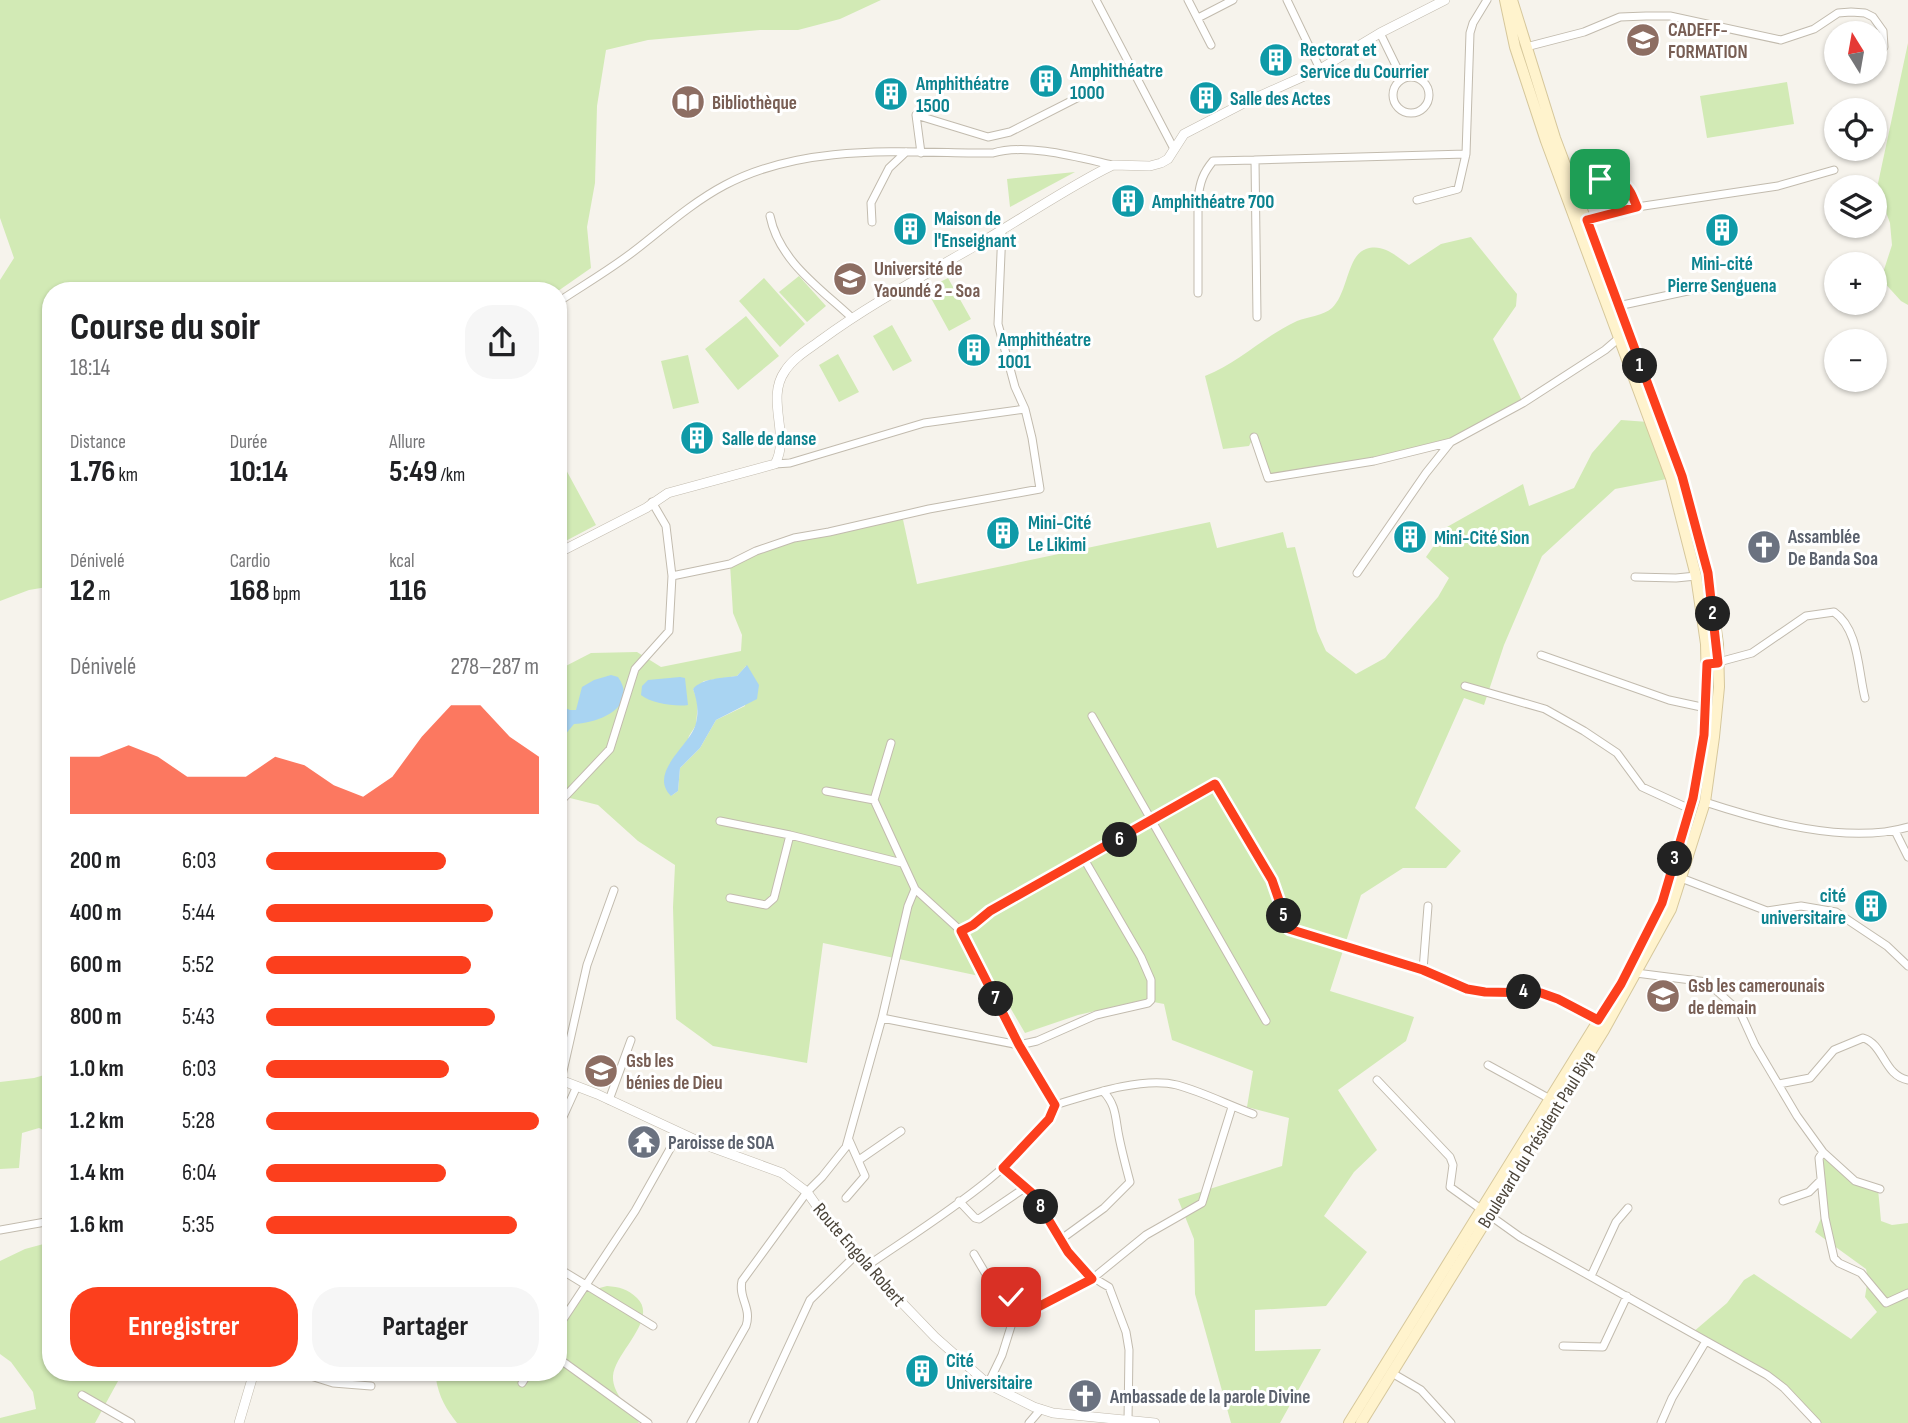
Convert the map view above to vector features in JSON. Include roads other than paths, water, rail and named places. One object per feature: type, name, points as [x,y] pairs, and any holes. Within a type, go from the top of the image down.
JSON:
[{"type":"main road","name":"Boulevard du Président Paul Biya","points":[[1349,1423],[1485,1212],[1602,1023],[1662,903],[1690,809],[1704,735],[1713,663],[1696,576],[1671,478],[1546,141],[1515,47],[1505,0]]},
{"type":"main road","name":"Boulevard du Président Paul Biya","points":[[1361,1423],[1550,1099],[1636,973],[1671,909],[1705,802],[1715,724],[1708,573],[1682,476],[1555,138],[1512,0]]},
{"type":"street","points":[[1096,0],[1174,149]]},
{"type":"street","points":[[1188,0],[1211,45]]},
{"type":"street","points":[[1198,18],[1233,0]]},
{"type":"street","points":[[1287,0],[1320,69]]},
{"type":"street","points":[[567,297],[599,277],[708,195],[761,170],[829,155],[993,153],[1006,149],[1066,155],[1113,165],[1150,166],[1161,163],[1168,159],[1184,134],[1320,69],[1380,33],[1445,0]]},
{"type":"street","points":[[1418,200],[1458,189],[1466,154],[1470,33],[1487,0]]},
{"type":"street","points":[[1826,21],[1838,13],[1851,12],[1865,13],[1876,21]]},
{"type":"street","points":[[1526,47],[1584,32],[1608,20],[1646,16],[1670,16],[1781,40],[1814,29],[1824,22]]},
{"type":"street","points":[[1380,33],[1402,78]]},
{"type":"street","points":[[1417,77],[1427,86],[1428,103],[1420,111],[1403,111],[1394,103],[1393,88],[1402,78],[1417,77]]},
{"type":"street","points":[[921,153],[916,115],[988,137],[1010,132],[1077,98]]},
{"type":"street","points":[[873,222],[871,203],[889,168],[906,152]]},
{"type":"street","points":[[1198,293],[1198,198],[1200,182],[1213,161],[1466,154]]},
{"type":"street","points":[[1255,160],[1257,317]]},
{"type":"street","points":[[775,464],[778,460],[780,440],[776,393],[786,368],[852,318],[1113,165]]},
{"type":"street","points":[[1587,220],[1637,207],[1778,186],[1834,170]]},
{"type":"street","points":[[1600,179],[1624,182],[1629,187],[1637,207]]},
{"type":"street","points":[[770,216],[772,227],[790,261],[852,318]]},
{"type":"street","points":[[672,576],[730,564],[756,551],[794,538],[1040,489],[1025,409],[1015,387],[998,324],[1002,230]]},
{"type":"street","points":[[1618,306],[1697,289],[1728,287]]},
{"type":"street","points":[[1254,437],[1268,478],[1374,461],[1451,442],[1523,403],[1605,351],[1619,338]]},
{"type":"street","points":[[567,549],[646,508],[652,502],[685,487],[775,464],[790,463],[924,423],[1025,409]]},
{"type":"street","points":[[1357,573],[1426,473],[1451,442]]},
{"type":"street","points":[[567,794],[610,749],[635,669],[669,631],[672,576],[666,526],[652,502]]},
{"type":"street","points":[[1635,577],[1696,576]]},
{"type":"street","points":[[1713,663],[1752,653],[1806,616],[1834,612],[1842,618],[1851,632],[1865,698]]},
{"type":"street","points":[[1541,655],[1669,700],[1706,708]]},
{"type":"street","points":[[1465,686],[1545,709],[1617,753],[1642,787],[1690,809]]},
{"type":"street","points":[[1092,716],[1266,1021]]},
{"type":"street","points":[[891,743],[874,800],[902,863],[915,890],[961,931],[1019,1045],[1055,1105]]},
{"type":"street","points":[[961,931],[990,911],[1215,784],[1272,880],[1289,929],[1423,970],[1455,985],[1476,991],[1541,993],[1558,999],[1602,1023]]},
{"type":"street","points":[[826,791],[874,800]]},
{"type":"street","points":[[1705,802],[1774,823],[1798,827],[1833,831],[1895,831],[1908,827]]},
{"type":"street","points":[[720,821],[902,863]]},
{"type":"street","points":[[1895,831],[1908,857]]},
{"type":"street","points":[[730,898],[766,905],[775,898],[790,835]]},
{"type":"street","points":[[882,1018],[1019,1045],[1037,1041],[1096,1015],[1148,1003],[1151,1000],[1151,980],[1141,957],[1084,859]]},
{"type":"street","points":[[1681,878],[1767,911],[1801,906],[1836,912],[1887,946],[1908,966]]},
{"type":"street","points":[[567,1049],[587,965],[614,890]]},
{"type":"street","points":[[691,1423],[746,1326],[749,1311],[740,1290],[742,1280],[849,1140],[882,1018],[908,906],[915,890]]},
{"type":"street","points":[[1423,970],[1428,906]]},
{"type":"street","points":[[1636,973],[1707,982],[1740,1012],[1755,1045],[1797,1116],[1823,1152],[1855,1181],[1880,1189]]},
{"type":"street","points":[[1779,1084],[1810,1078],[1834,1050],[1863,1038],[1872,1042],[1897,1077],[1908,1080]]},
{"type":"street","points":[[609,1100],[631,1040]]},
{"type":"street","points":[[1488,1065],[1550,1099]]},
{"type":"street","points":[[1377,1080],[1451,1157],[1453,1165],[1450,1187],[1520,1237],[1749,1364],[1784,1388],[1817,1423]]},
{"type":"street","name":"Route Engola Robert","points":[[567,1082],[680,1133],[782,1173],[807,1192],[856,1255],[945,1346],[988,1384],[1041,1409],[1155,1423]]},
{"type":"street","points":[[1055,1105],[1102,1091],[1172,1084],[1253,1114]]},
{"type":"street","points":[[567,1108],[577,1086]]},
{"type":"street","points":[[1060,1240],[1104,1208],[1130,1182],[1116,1112],[1112,1101],[1102,1091]]},
{"type":"street","points":[[867,1266],[1003,1168],[1049,1119],[1055,1105]]},
{"type":"street","points":[[988,1384],[1002,1355],[1013,1320],[1092,1279],[1146,1235],[1202,1203],[1232,1107]]},
{"type":"street","points":[[859,1160],[901,1131]]},
{"type":"street","points":[[567,1314],[635,1211],[680,1133]]},
{"type":"street","points":[[846,1198],[865,1176],[849,1140]]},
{"type":"street","points":[[1823,1152],[1819,1158],[1821,1181],[1832,1252],[1837,1261],[1861,1273],[1886,1303],[1908,1293]]},
{"type":"street","points":[[1003,1168],[1033,1194],[1060,1240],[1092,1279],[1109,1287],[1126,1332],[1129,1350],[1128,1421]]},
{"type":"street","points":[[1783,1201],[1809,1192],[1821,1181]]},
{"type":"street","points":[[959,1201],[979,1219],[1026,1187]]},
{"type":"street","points":[[1591,1276],[1616,1222],[1628,1208]]},
{"type":"street","points":[[0,1230],[42,1223]]},
{"type":"street","points":[[974,1254],[1013,1320]]},
{"type":"street","points":[[753,1423],[810,1300],[856,1255]]},
{"type":"street","points":[[567,1273],[653,1326]]},
{"type":"street","points":[[1006,1307],[1017,1275]]},
{"type":"street","points":[[1563,1346],[1603,1347],[1627,1296]]},
{"type":"street","points":[[1661,1423],[1672,1398],[1706,1341]]},
{"type":"street","points":[[567,1364],[648,1423]]},
{"type":"street","points":[[1392,1373],[1421,1390],[1451,1423]]},
{"type":"street","points":[[239,1423],[251,1381]]},
{"type":"street","points":[[327,1381],[371,1386]]},
{"type":"street","points":[[82,1395],[131,1423]]},
{"type":"street","points":[[1029,1423],[1041,1409]]},
{"type":"water","points":[[747,665],[759,685],[757,699],[716,720],[700,748],[680,768],[678,791],[671,796],[665,787],[664,777],[696,723],[697,706],[693,689],[707,681],[737,676]]},
{"type":"water","points":[[611,675],[618,677],[624,697],[620,705],[604,717],[574,724],[567,732],[567,709],[576,710],[582,687]]},
{"type":"water","points":[[685,678],[688,705],[663,704],[641,695],[642,686],[648,680]]},
{"type":"place","name":"CADEFF- FORMATION","points":[[1643,40]]},
{"type":"place","name":"Rectorat et Service du Courrier","points":[[1276,60]]},
{"type":"place","name":"Amphithéatre 1000","points":[[1046,81]]},
{"type":"place","name":"Amphithéatre 1500","points":[[891,94]]},
{"type":"place","name":"Salle des Actes","points":[[1206,98]]},
{"type":"place","name":"Bibliothèque","points":[[688,102]]},
{"type":"place","name":"Amphithéatre 700","points":[[1128,201]]},
{"type":"place","name":"Maison de l'Enseignant","points":[[910,229]]},
{"type":"place","name":"Mini-cité Pierre Senguena","points":[[1722,230]]},
{"type":"place","name":"Université de Yaoundé 2 - Soa","points":[[850,279]]},
{"type":"place","name":"Amphithéatre 1001","points":[[974,350]]},
{"type":"place","name":"Salle de danse","points":[[697,438]]},
{"type":"place","name":"Mini-Cité Le Likimi","points":[[1003,533]]},
{"type":"place","name":"Mini-Cité Sion","points":[[1410,537]]},
{"type":"place","name":"Assamblée De Banda Soa","points":[[1764,547]]},
{"type":"place","name":"cité universitaire","points":[[1871,906]]},
{"type":"place","name":"Gsb les camerounais de demain","points":[[1663,996]]},
{"type":"place","name":"Gsb les bénies de Dieu","points":[[601,1071]]},
{"type":"place","name":"Paroisse de SOA","points":[[644,1142]]},
{"type":"place","name":"Cité Universitaire","points":[[922,1371]]},
{"type":"place","name":"Ambassade de la parole Divine","points":[[1085,1396]]}]
